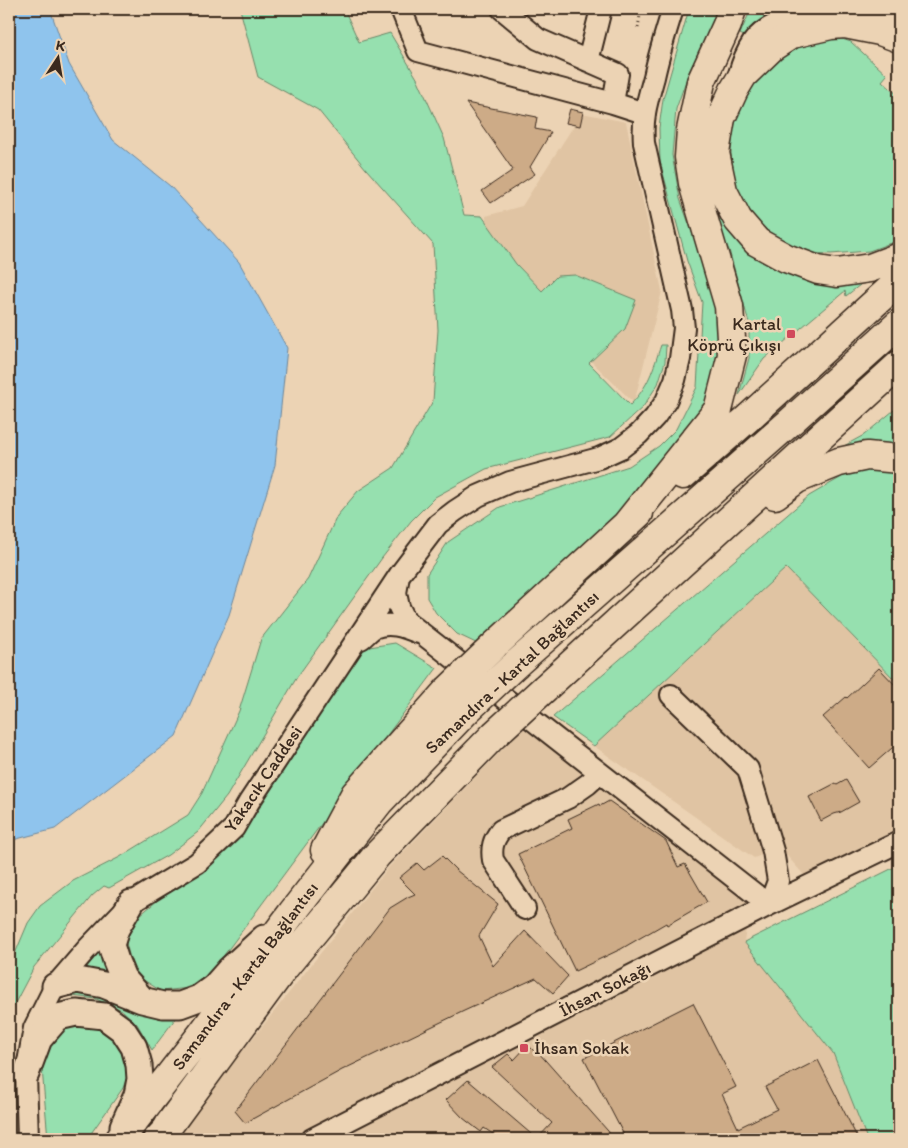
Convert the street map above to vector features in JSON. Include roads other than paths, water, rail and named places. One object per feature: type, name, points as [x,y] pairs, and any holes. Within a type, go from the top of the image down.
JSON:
[{"type":"highway","points":[[626,525],[718,410],[732,355],[729,306],[693,182],[689,157],[691,130],[701,82],[727,25],[732,9]]},
{"type":"highway","points":[[895,9],[899,13]]},
{"type":"highway","points":[[899,38],[880,31],[845,24],[831,25],[792,34],[772,48],[743,75],[721,118],[715,154],[723,191],[738,220],[757,242],[786,258],[818,270],[837,272],[870,268],[899,257]]},
{"type":"highway","points":[[292,913],[355,794],[446,691],[626,525],[747,419],[899,281]]},
{"type":"highway","name":"Samandıra - Kartal Bağlantısı","points":[[119,1139],[379,802],[466,711],[516,664],[899,324]]},
{"type":"highway","name":"Samandıra - Kartal Bağlantısı","points":[[162,1135],[284,968],[377,855],[494,735],[544,688],[899,365]]},
{"type":"highway","points":[[694,552],[797,479],[839,462],[867,456],[899,459]]},
{"type":"main road","points":[[131,903],[116,929],[111,945],[123,978],[142,1000]]},
{"type":"main road","points":[[55,986],[78,980],[104,985],[162,1006],[180,1005],[199,998],[214,987],[229,970],[292,913]]},
{"type":"main road","points":[[26,1074],[39,1038],[58,1017],[76,1013],[104,1016],[124,1030],[134,1047],[139,1065],[140,1079],[137,1095],[119,1139]]},
{"type":"street","points":[[401,9],[418,51],[644,113]]},
{"type":"street","points":[[588,61],[601,9]]},
{"type":"street","points":[[661,47],[668,9]]},
{"type":"street","points":[[661,47],[673,9]]},
{"type":"street","points":[[734,90],[741,67],[754,41],[770,27],[806,13],[829,9],[853,9],[874,16],[899,33]]},
{"type":"street","points":[[875,9],[899,27]]},
{"type":"street","points":[[510,10],[538,39],[618,74],[613,103]]},
{"type":"street","name":"Yakacık Caddesi","points":[[28,1139],[26,1074],[34,1028],[55,986],[131,903],[197,863],[234,828],[249,802],[400,574],[438,524],[478,496],[510,482],[599,458],[621,448],[639,434],[666,402],[679,366],[684,328],[682,310],[644,143],[643,127],[644,113],[661,47]]},
{"type":"street","points":[[400,574],[396,593],[398,607],[406,621],[769,905],[778,881],[773,850],[748,770],[671,695]]},
{"type":"street","points":[[353,645],[373,629],[388,625],[401,626],[423,634]]},
{"type":"street","points":[[525,909],[493,860],[492,844],[495,837],[501,830],[568,798],[600,773]]},
{"type":"street","name":"İhsan Sokağı","points":[[312,1139],[769,905],[899,842]]},
{"type":"water","points":[[9,9],[50,9],[69,64],[113,140],[170,186],[239,262],[287,348],[275,465],[229,615],[176,736],[55,829],[9,841]]},
{"type":"place","name":"Kartal Köprü Çıkışı","points":[[791,334]]},
{"type":"place","name":"İhsan Sokak","points":[[524,1048]]}]
